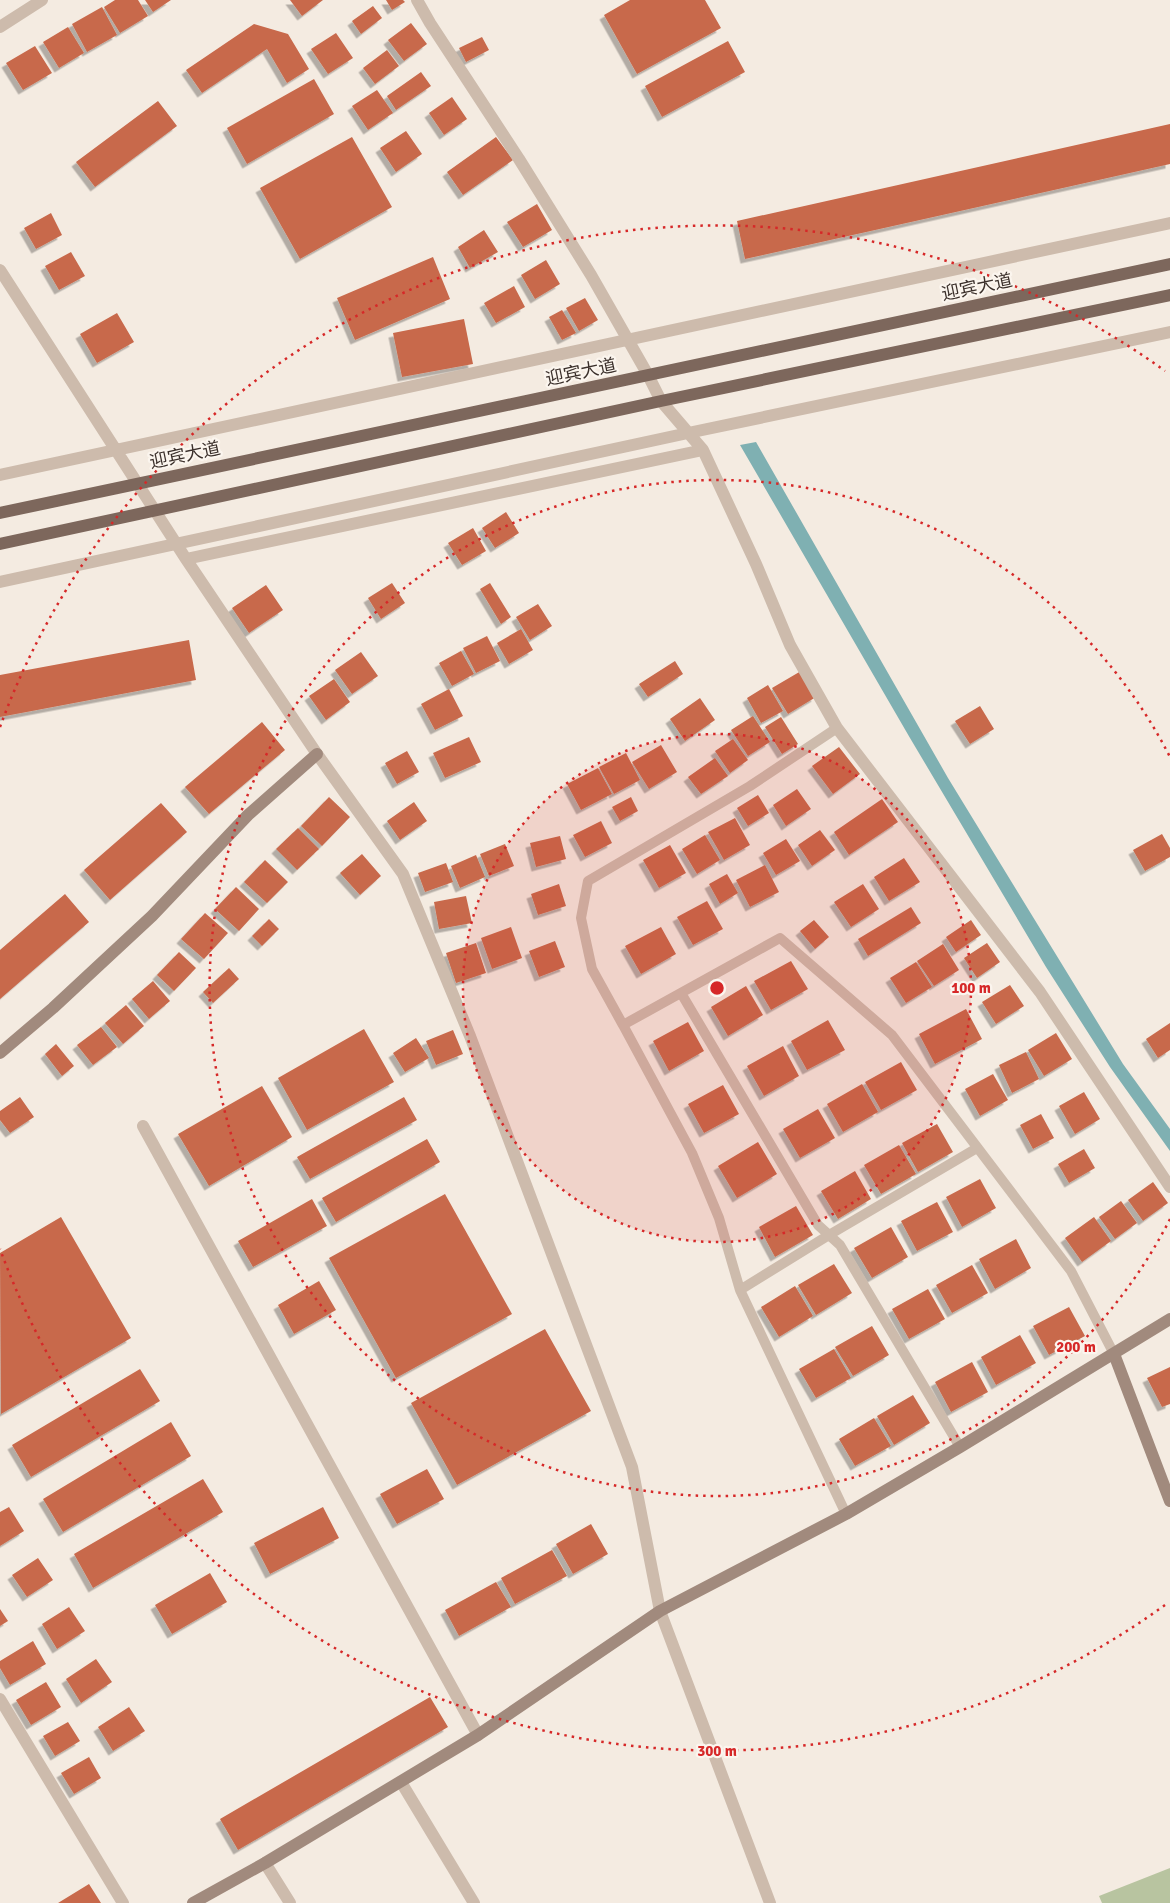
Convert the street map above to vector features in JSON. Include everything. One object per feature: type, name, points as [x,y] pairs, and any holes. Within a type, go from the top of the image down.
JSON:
[{"type":"main road","name":"迎宾大道","points":[[0,513],[1170,264]]},
{"type":"main road","points":[[0,544],[661,401],[1170,295]]},
{"type":"street","points":[[0,27],[42,0]]},
{"type":"street","points":[[417,0],[430,23],[519,158],[591,275],[661,401],[703,450],[756,564],[790,645],[836,728],[1040,992],[1170,1187]]},
{"type":"street","points":[[0,475],[1170,223]]},
{"type":"street","points":[[0,270],[176,544],[317,754],[403,874],[470,1036],[632,1467],[660,1611],[770,1903]]},
{"type":"street","points":[[0,582],[688,433],[1170,332]]},
{"type":"street","points":[[186,558],[703,450]]},
{"type":"street","points":[[0,1052],[53,1008],[152,916],[248,815],[317,754]]},
{"type":"street","points":[[143,1126],[478,1735]]},
{"type":"street","points":[[193,1903],[478,1735],[660,1611],[846,1514],[1170,1319]]},
{"type":"street","points":[[1114,1354],[1170,1500]]},
{"type":"street","points":[[0,1699],[123,1903]]},
{"type":"street","points":[[401,1782],[474,1903]]},
{"type":"street","points":[[265,1862],[290,1903]]},
{"type":"lane","points":[[836,728],[750,786],[588,881],[581,918],[592,969],[692,1153],[719,1218],[740,1290],[846,1514]]},
{"type":"lane","points":[[623,1025],[780,938],[892,1035],[1071,1270],[1114,1354]]},
{"type":"lane","points":[[681,993],[818,1225],[840,1245],[960,1447]]},
{"type":"lane","points":[[740,1290],[977,1148]]},
{"type":"green space","points":[[1170,1868],[1170,1903],[1102,1903],[1099,1896]]},
{"type":"water","points":[[756,442],[948,778],[1123,1064],[1170,1129],[1170,1151],[1110,1067],[1046,967],[910,738],[740,445]]},
{"type":"building","points":[[115,0],[138,0],[148,16],[120,33],[104,7]]},
{"type":"building","points":[[145,0],[171,0],[153,12]]},
{"type":"building","points":[[290,0],[323,0],[302,16]]},
{"type":"building","points":[[386,0],[403,0],[405,2],[392,10]]},
{"type":"building","points":[[630,0],[705,0],[721,28],[637,74],[604,15]]},
{"type":"building","points":[[373,6],[382,18],[361,34],[352,21]]},
{"type":"building","points":[[102,7],[117,35],[87,52],[72,24]]},
{"type":"building","points":[[411,23],[427,44],[404,61],[388,40]]},
{"type":"building","points":[[254,24],[288,34],[309,69],[287,83],[267,49],[202,93],[186,70]]},
{"type":"building","points":[[68,27],[84,53],[59,68],[43,42]]},
{"type":"building","points":[[336,33],[353,58],[328,74],[311,49]]},
{"type":"building","points":[[482,37],[489,50],[466,62],[459,48]]},
{"type":"building","points":[[728,41],[745,72],[662,117],[645,86]]},
{"type":"building","points":[[35,46],[52,73],[23,90],[6,63]]},
{"type":"building","points":[[387,50],[399,66],[375,84],[363,68]]},
{"type":"building","points":[[421,72],[431,86],[396,110],[387,96]]},
{"type":"building","points":[[314,79],[334,114],[247,164],[227,128]]},
{"type":"building","points":[[377,90],[393,113],[368,130],[352,106]]},
{"type":"building","points":[[452,97],[467,119],[444,135],[429,113]]},
{"type":"building","points":[[158,101],[177,126],[95,187],[76,162]]},
{"type":"building","points":[[1170,124],[1170,164],[745,259],[737,221]]},
{"type":"building","points":[[406,131],[422,154],[396,172],[380,148]]},
{"type":"building","points":[[352,137],[392,207],[300,259],[260,188]]},
{"type":"building","points":[[496,137],[513,160],[463,195],[447,172]]},
{"type":"building","points":[[537,204],[552,230],[523,247],[507,222]]},
{"type":"building","points":[[51,213],[62,235],[36,249],[24,228]]},
{"type":"building","points":[[484,230],[498,252],[470,268],[458,247]]},
{"type":"building","points":[[71,252],[85,276],[59,290],[45,266]]},
{"type":"building","points":[[433,257],[450,299],[355,340],[337,298]]},
{"type":"building","points":[[546,260],[560,284],[535,299],[521,275]]},
{"type":"building","points":[[514,286],[525,307],[496,323],[484,303]]},
{"type":"building","points":[[585,298],[598,320],[579,331],[566,308]]},
{"type":"building","points":[[562,310],[576,333],[562,340],[549,317]]},
{"type":"building","points":[[117,313],[134,342],[97,363],[80,334]]},
{"type":"building","points":[[464,319],[473,364],[402,377],[393,333]]},
{"type":"building","points":[[506,512],[519,533],[495,548],[482,528]]},
{"type":"building","points":[[473,528],[486,551],[462,565],[448,543]]},
{"type":"building","points":[[392,583],[405,603],[381,619],[368,598]]},
{"type":"building","points":[[490,583],[511,617],[501,624],[480,589]]},
{"type":"building","points":[[266,585],[283,610],[249,633],[232,608]]},
{"type":"building","points":[[538,604],[552,626],[530,640],[516,617]]},
{"type":"building","points":[[521,629],[533,650],[509,664],[497,643]]},
{"type":"building","points":[[487,636],[500,661],[476,673],[463,648]]},
{"type":"building","points":[[189,640],[196,680],[0,717],[0,675]]},
{"type":"building","points":[[461,651],[474,674],[452,686],[439,663]]},
{"type":"building","points":[[361,652],[378,676],[352,694],[335,670]]},
{"type":"building","points":[[675,661],[683,674],[648,697],[639,684]]},
{"type":"building","points":[[801,671],[816,697],[788,714],[772,688]]},
{"type":"building","points":[[334,679],[350,702],[326,720],[309,696]]},
{"type":"building","points":[[768,685],[783,711],[761,723],[747,698]]},
{"type":"building","points":[[449,689],[463,716],[435,730],[421,704]]},
{"type":"building","points":[[700,698],[715,720],[685,741],[670,719]]},
{"type":"building","points":[[980,706],[994,729],[970,744],[955,721]]},
{"type":"building","points":[[753,716],[770,742],[748,756],[731,730]]},
{"type":"building","points":[[781,717],[798,744],[782,754],[765,727]]},
{"type":"building","points":[[262,722],[285,750],[209,814],[185,787]]},
{"type":"building","points":[[469,737],[481,762],[445,778],[433,753]]},
{"type":"building","points":[[733,739],[748,760],[730,773],[715,751]]},
{"type":"building","points":[[661,745],[677,772],[649,789],[632,762]]},
{"type":"building","points":[[839,747],[860,774],[833,794],[812,766]]},
{"type":"building","points":[[407,751],[419,772],[397,784],[385,763]]},
{"type":"building","points":[[626,753],[640,780],[614,794],[599,767]]},
{"type":"building","points":[[715,758],[728,776],[701,794],[688,777]]},
{"type":"building","points":[[598,768],[612,794],[581,810],[567,784]]},
{"type":"building","points":[[797,789],[811,809],[786,826],[773,805]]},
{"type":"building","points":[[758,795],[769,813],[748,826],[737,808]]},
{"type":"building","points":[[329,797],[350,817],[322,846],[301,826]]},
{"type":"building","points":[[631,797],[638,811],[620,821],[612,807]]},
{"type":"building","points":[[882,799],[898,822],[849,855],[834,832]]},
{"type":"building","points":[[414,802],[427,821],[400,840],[387,821]]},
{"type":"building","points":[[161,803],[187,832],[110,900],[84,870]]},
{"type":"building","points":[[735,818],[750,845],[724,860],[708,832]]},
{"type":"building","points":[[601,821],[612,843],[585,857],[573,835]]},
{"type":"building","points":[[298,828],[319,849],[297,870],[276,849]]},
{"type":"building","points":[[820,830],[835,850],[812,866],[798,845]]},
{"type":"building","points":[[1162,834],[1170,848],[1170,857],[1145,871],[1133,850]]},
{"type":"building","points":[[705,835],[720,860],[697,874],[682,849]]},
{"type":"building","points":[[560,836],[566,859],[536,867],[530,843]]},
{"type":"building","points":[[786,839],[800,861],[776,875],[763,853]]},
{"type":"building","points":[[505,844],[514,866],[489,876],[480,854]]},
{"type":"building","points":[[670,845],[686,873],[659,888],[643,860]]},
{"type":"building","points":[[362,854],[381,876],[360,895],[340,873]]},
{"type":"building","points":[[476,855],[485,877],[460,888],[451,866]]},
{"type":"building","points":[[904,858],[920,882],[889,901],[874,877]]},
{"type":"building","points":[[265,860],[288,882],[267,903],[244,882]]},
{"type":"building","points":[[446,863],[453,882],[425,892],[418,873]]},
{"type":"building","points":[[765,865],[779,892],[750,907],[736,880]]},
{"type":"building","points":[[727,874],[738,893],[720,904],[709,884]]},
{"type":"building","points":[[559,884],[566,906],[538,915],[531,894]]},
{"type":"building","points":[[863,884],[879,909],[851,927],[834,902]]},
{"type":"building","points":[[236,887],[259,909],[239,931],[215,909]]},
{"type":"building","points":[[65,894],[89,922],[0,999],[0,950]]},
{"type":"building","points":[[466,896],[472,923],[439,929],[434,902]]},
{"type":"building","points":[[707,901],[723,929],[693,945],[677,917]]},
{"type":"building","points":[[911,907],[921,923],[868,956],[858,939]]},
{"type":"building","points":[[205,913],[228,933],[204,959],[181,939]]},
{"type":"building","points":[[269,919],[279,929],[262,946],[252,936]]},
{"type":"building","points":[[814,920],[829,937],[815,949],[800,931]]},
{"type":"building","points":[[971,920],[981,935],[956,952],[946,937]]},
{"type":"building","points":[[511,927],[522,958],[492,969],[481,938]]},
{"type":"building","points":[[661,927],[676,954],[641,974],[625,946]]},
{"type":"building","points":[[555,941],[565,967],[539,977],[529,951]]},
{"type":"building","points":[[476,943],[486,973],[456,983],[446,953]]},
{"type":"building","points":[[987,943],[1000,962],[977,978],[964,958]]},
{"type":"building","points":[[943,944],[959,970],[934,986],[917,961]]},
{"type":"building","points":[[179,952],[196,968],[174,991],[157,975]]},
{"type":"building","points":[[791,961],[808,989],[771,1010],[754,981]]},
{"type":"building","points":[[916,962],[932,987],[906,1003],[890,978]]},
{"type":"building","points":[[229,968],[239,979],[213,1003],[203,992]]},
{"type":"building","points":[[153,981],[170,1001],[149,1019],[132,999]]},
{"type":"building","points":[[1010,985],[1024,1006],[996,1024],[982,1002]]},
{"type":"building","points":[[746,986],[763,1015],[728,1036],[711,1007]]},
{"type":"building","points":[[126,1005],[144,1026],[123,1044],[105,1023]]},
{"type":"building","points":[[966,1009],[982,1039],[935,1064],[919,1034]]},
{"type":"building","points":[[828,1020],[845,1050],[807,1070],[791,1041]]},
{"type":"building","points":[[688,1022],[704,1051],[669,1071],[653,1041]]},
{"type":"building","points":[[1170,1023],[1170,1050],[1158,1058],[1146,1039]]},
{"type":"building","points":[[101,1027],[117,1047],[93,1065],[77,1045]]},
{"type":"building","points":[[364,1029],[394,1082],[307,1130],[278,1078]]},
{"type":"building","points":[[453,1030],[463,1054],[436,1065],[426,1041]]},
{"type":"building","points":[[1056,1033],[1072,1059],[1044,1076],[1028,1050]]},
{"type":"building","points":[[416,1038],[429,1058],[405,1072],[393,1053]]},
{"type":"building","points":[[56,1044],[74,1066],[62,1076],[45,1054]]},
{"type":"building","points":[[783,1046],[799,1076],[764,1096],[747,1066]]},
{"type":"building","points":[[1026,1052],[1039,1079],[1012,1093],[999,1065]]},
{"type":"building","points":[[901,1062],[917,1090],[881,1110],[865,1082]]},
{"type":"building","points":[[993,1074],[1008,1100],[980,1116],[965,1089]]},
{"type":"building","points":[[862,1084],[878,1112],[843,1132],[827,1104]]},
{"type":"building","points":[[723,1085],[739,1114],[704,1133],[688,1104]]},
{"type":"building","points":[[262,1086],[292,1137],[209,1186],[178,1134]]},
{"type":"building","points":[[1084,1092],[1100,1119],[1075,1134],[1059,1106]]},
{"type":"building","points":[[20,1097],[34,1117],[10,1133],[0,1120],[0,1111]]},
{"type":"building","points":[[404,1097],[417,1120],[310,1179],[297,1157]]},
{"type":"building","points":[[818,1109],[835,1138],[800,1158],[783,1129]]},
{"type":"building","points":[[1041,1114],[1054,1138],[1033,1149],[1020,1125]]},
{"type":"building","points":[[937,1124],[953,1152],[918,1172],[902,1143]]},
{"type":"building","points":[[427,1139],[440,1162],[336,1222],[322,1198]]},
{"type":"building","points":[[758,1142],[777,1174],[737,1198],[718,1166]]},
{"type":"building","points":[[899,1145],[916,1174],[881,1194],[864,1165]]},
{"type":"building","points":[[1084,1149],[1095,1168],[1069,1183],[1058,1164]]},
{"type":"building","points":[[855,1171],[871,1199],[838,1219],[821,1191]]},
{"type":"building","points":[[980,1179],[996,1208],[962,1227],[946,1197]]},
{"type":"building","points":[[1153,1182],[1168,1203],[1143,1221],[1128,1200]]},
{"type":"building","points":[[445,1194],[512,1314],[396,1378],[329,1258]]},
{"type":"building","points":[[312,1199],[327,1226],[253,1267],[238,1241]]},
{"type":"building","points":[[1121,1201],[1137,1223],[1115,1239],[1099,1217]]},
{"type":"building","points":[[937,1202],[953,1232],[917,1251],[901,1221]]},
{"type":"building","points":[[796,1206],[813,1235],[775,1257],[759,1227]]},
{"type":"building","points":[[61,1217],[131,1338],[1,1414],[0,1253]]},
{"type":"building","points":[[1094,1217],[1111,1241],[1082,1262],[1065,1238]]},
{"type":"building","points":[[891,1227],[908,1257],[872,1278],[854,1248]]},
{"type":"building","points":[[1016,1239],[1031,1268],[995,1289],[979,1259]]},
{"type":"building","points":[[834,1264],[852,1293],[816,1315],[798,1285]]},
{"type":"building","points":[[972,1265],[988,1293],[952,1313],[936,1285]]},
{"type":"building","points":[[319,1281],[336,1310],[294,1334],[278,1305]]},
{"type":"building","points":[[795,1286],[813,1316],[779,1337],[761,1307]]},
{"type":"building","points":[[928,1289],[945,1319],[909,1339],[892,1309]]},
{"type":"building","points":[[1069,1307],[1085,1336],[1049,1355],[1033,1326]]},
{"type":"building","points":[[872,1326],[889,1355],[853,1376],[835,1347]]},
{"type":"building","points":[[545,1329],[591,1411],[457,1485],[411,1403]]},
{"type":"building","points":[[1020,1335],[1036,1363],[996,1385],[981,1357]]},
{"type":"building","points":[[834,1349],[851,1378],[816,1398],[799,1369]]},
{"type":"building","points":[[972,1362],[988,1392],[951,1412],[935,1382]]},
{"type":"building","points":[[1170,1367],[1170,1404],[1162,1407],[1147,1378]]},
{"type":"building","points":[[140,1369],[160,1401],[31,1477],[12,1445]]},
{"type":"building","points":[[913,1395],[930,1423],[894,1445],[877,1416]]},
{"type":"building","points":[[874,1418],[891,1446],[855,1466],[839,1439]]},
{"type":"building","points":[[171,1422],[191,1456],[63,1532],[43,1499]]},
{"type":"building","points":[[427,1469],[444,1499],[397,1524],[380,1494]]},
{"type":"building","points":[[203,1479],[223,1512],[93,1588],[74,1554]]},
{"type":"building","points":[[9,1507],[24,1531],[0,1546],[0,1512]]},
{"type":"building","points":[[323,1507],[339,1538],[270,1574],[254,1543]]},
{"type":"building","points":[[591,1524],[608,1554],[573,1574],[556,1544]]},
{"type":"building","points":[[552,1550],[567,1576],[515,1604],[501,1578]]},
{"type":"building","points":[[38,1558],[53,1580],[27,1597],[12,1575]]},
{"type":"building","points":[[210,1573],[227,1602],[172,1634],[155,1605]]},
{"type":"building","points":[[496,1582],[511,1607],[459,1636],[445,1610]]},
{"type":"building","points":[[69,1607],[85,1631],[57,1649],[42,1624]]},
{"type":"building","points":[[0,1609],[8,1621],[0,1626]]},
{"type":"building","points":[[33,1641],[46,1664],[10,1685],[0,1668],[0,1661]]},
{"type":"building","points":[[96,1659],[112,1682],[81,1703],[66,1679]]},
{"type":"building","points":[[46,1682],[61,1707],[31,1725],[16,1700]]},
{"type":"building","points":[[430,1697],[448,1727],[238,1850],[220,1819]]},
{"type":"building","points":[[129,1707],[145,1731],[113,1751],[98,1727]]},
{"type":"building","points":[[68,1722],[80,1741],[55,1756],[43,1736]]},
{"type":"building","points":[[89,1757],[101,1778],[74,1794],[61,1773]]},
{"type":"building","points":[[89,1884],[101,1903],[58,1903]]}]
